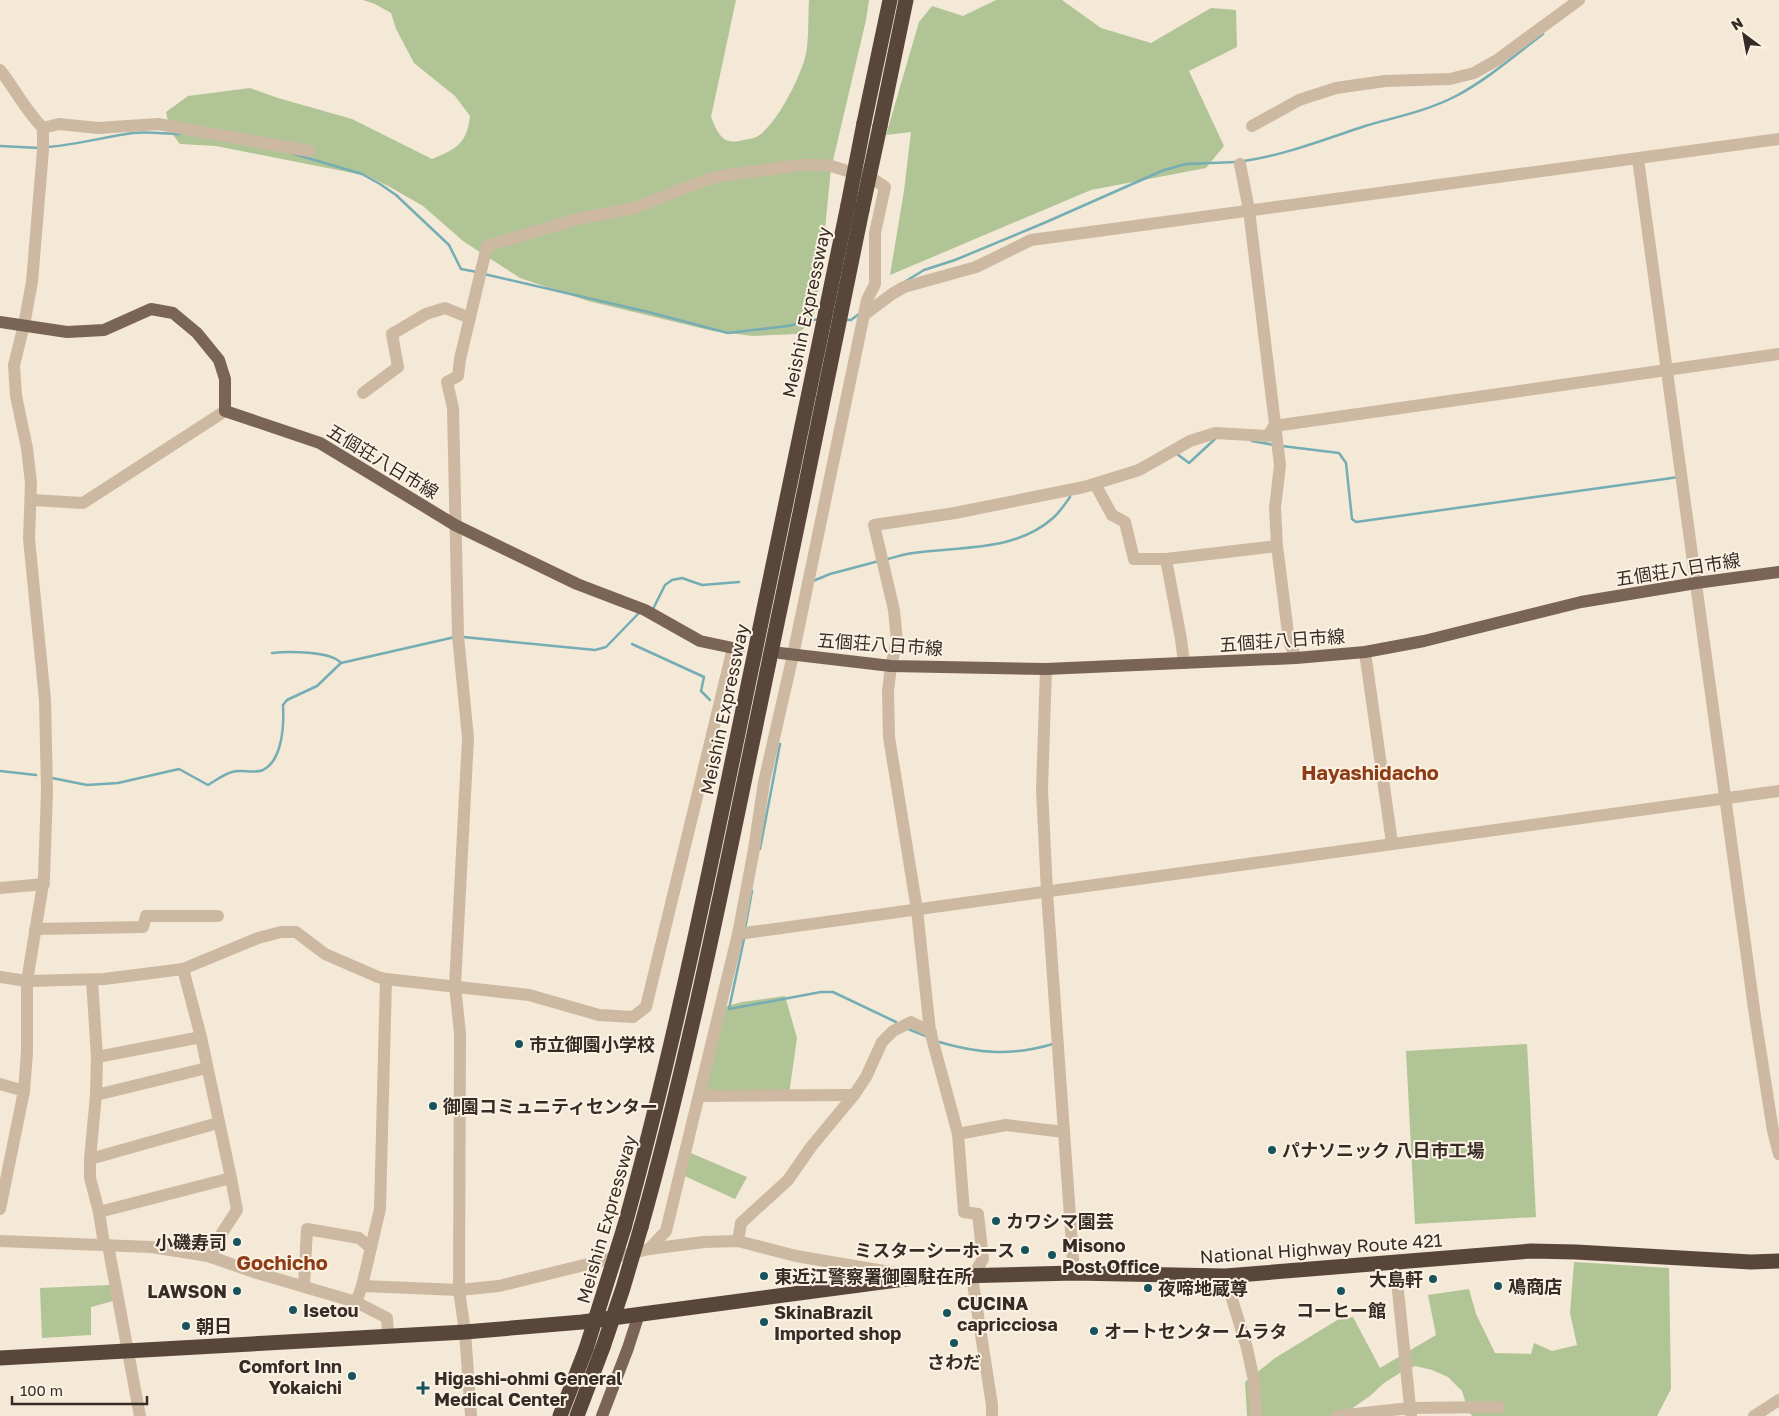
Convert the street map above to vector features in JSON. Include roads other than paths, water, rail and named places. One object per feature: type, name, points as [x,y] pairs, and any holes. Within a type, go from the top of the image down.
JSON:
[{"type":"highway","name":"Meishin Expressway","points":[[855,207],[864,124],[890,0]]},
{"type":"highway","name":"Meishin Expressway","points":[[560,1416],[586,1349],[645,1154],[713,855],[811,375],[840,278],[855,207],[880,126],[906,0]]},
{"type":"highway","name":"Meishin Expressway","points":[[577,1416],[623,1288],[641,1227],[696,1008],[828,378],[840,278]]},
{"type":"highway","name":"National Highway Route 421","points":[[0,1358],[465,1332],[582,1322],[920,1277],[1074,1273],[1225,1276],[1322,1270],[1532,1251],[1751,1262],[1779,1260]]},
{"type":"main road","points":[[0,322],[67,332],[104,330],[151,309],[173,313],[197,333],[219,360],[225,379],[225,411]]},
{"type":"main road","name":"五個荘八日市線","points":[[225,411],[320,443],[455,525],[577,584],[642,609],[700,640],[733,648]]},
{"type":"main road","name":"五個荘八日市線","points":[[780,653],[891,666],[1046,669],[1296,658],[1365,652],[1424,641],[1582,602],[1696,583],[1779,572]]},
{"type":"main road","points":[[602,1416],[639,1314]]},
{"type":"street","points":[[1252,126],[1299,100],[1336,88],[1385,81],[1450,79],[1474,73],[1497,60],[1579,0]]},
{"type":"street","points":[[0,71],[16,90],[43,138],[32,282],[14,365],[14,379],[30,467],[32,500],[30,539],[45,700],[47,791],[44,884],[34,929],[27,981],[27,1052],[24,1091],[0,1209]]},
{"type":"street","points":[[43,138],[59,124],[98,128],[158,124],[309,151]]},
{"type":"street","points":[[865,309],[904,287],[976,267],[1031,240],[1779,139]]},
{"type":"street","points":[[1638,159],[1755,1016],[1773,1131],[1779,1154]]},
{"type":"street","points":[[1240,164],[1249,210],[1280,465],[1275,508],[1277,546],[1289,641],[1296,658]]},
{"type":"street","points":[[471,1416],[465,1332],[459,1290],[460,1033],[455,986],[468,738],[458,636],[453,408],[447,382],[458,376],[460,359],[487,246],[577,220],[634,208],[708,179],[802,165],[828,166],[873,179],[885,187],[875,233],[875,284],[865,309],[793,655],[764,782],[738,934],[666,1231],[649,1248]]},
{"type":"street","points":[[363,393],[398,367],[392,334],[426,314],[445,308],[470,318]]},
{"type":"street","points":[[1274,426],[1779,354]]},
{"type":"street","points":[[32,500],[83,502],[225,411]]},
{"type":"street","points":[[992,1416],[992,1405],[972,1277],[983,1259],[978,1214],[964,1212],[958,1134],[931,1032],[917,910],[889,737],[888,691],[897,641],[894,610],[874,525],[955,512],[1095,484],[1140,470],[1190,441],[1215,433],[1268,436],[1274,426]]},
{"type":"street","points":[[1095,484],[1112,515],[1125,522],[1134,559],[1166,559],[1277,546]]},
{"type":"street","points":[[1166,559],[1184,663]]},
{"type":"street","points":[[0,977],[27,981],[92,980],[183,969],[258,938],[281,932],[296,932],[325,954],[378,977],[529,995],[600,1014],[632,1018],[646,1007],[733,648]]},
{"type":"street","points":[[1365,652],[1392,844]]},
{"type":"street","points":[[1046,669],[1042,790],[1047,892],[1074,1273]]},
{"type":"street","points":[[738,934],[1779,791]]},
{"type":"street","points":[[0,888],[44,884]]},
{"type":"street","points":[[34,929],[143,927],[146,916],[218,916]]},
{"type":"street","points":[[183,969],[202,1037],[237,1210],[222,1234],[212,1257]]},
{"type":"street","points":[[356,1302],[362,1286],[380,1209],[386,979]]},
{"type":"street","points":[[92,980],[97,1058],[90,1178],[106,1245],[140,1416]]},
{"type":"street","points":[[738,1240],[741,1223],[788,1180],[810,1147],[854,1095],[866,1077],[882,1042],[893,1030],[911,1022],[931,1032]]},
{"type":"street","points":[[97,1058],[202,1037]]},
{"type":"street","points":[[96,1095],[208,1068]]},
{"type":"street","points":[[0,1084],[24,1091]]},
{"type":"street","points":[[699,1096],[854,1095]]},
{"type":"street","points":[[90,1159],[218,1123]]},
{"type":"street","points":[[958,1134],[1006,1125],[1064,1132]]},
{"type":"street","points":[[99,1212],[231,1178]]},
{"type":"street","points":[[304,1286],[307,1229],[359,1238],[371,1248]]},
{"type":"street","points":[[362,1286],[459,1290],[499,1286],[649,1248],[697,1242],[738,1240],[796,1256],[920,1277]]},
{"type":"street","points":[[0,1241],[151,1248],[212,1257],[356,1302],[387,1318],[388,1336]]},
{"type":"street","points":[[1395,1262],[1411,1412]]},
{"type":"street","points":[[1225,1276],[1247,1348],[1254,1381],[1256,1416]]},
{"type":"street","points":[[1754,1416],[1779,1400]]},
{"type":"street","points":[[1338,1416],[1499,1407]]},
{"type":"waterway","points":[[1244,161],[1290,151],[1365,126],[1423,110],[1445,101],[1501,67],[1543,34]]},
{"type":"waterway","points":[[47,147],[69,145],[133,133],[180,134]]},
{"type":"waterway","points":[[0,146],[39,148]]},
{"type":"waterway","points":[[294,154],[362,174],[380,184],[396,195],[449,245],[461,269],[477,272]]},
{"type":"waterway","points":[[906,281],[924,270],[955,260],[1044,223],[1164,170],[1186,164],[1236,162]]},
{"type":"waterway","points":[[484,274],[648,312],[728,333],[788,326],[818,319]]},
{"type":"waterway","points":[[846,320],[851,320],[859,314]]},
{"type":"waterway","points":[[1177,454],[1189,463],[1215,439]]},
{"type":"waterway","points":[[1252,441],[1274,445]]},
{"type":"waterway","points":[[1282,446],[1339,453],[1346,463],[1352,519],[1356,522],[1679,477]]},
{"type":"waterway","points":[[887,559],[913,553],[986,546],[1022,537],[1038,529],[1053,518],[1070,497]]},
{"type":"waterway","points":[[813,581],[830,574],[879,561]]},
{"type":"waterway","points":[[653,609],[665,585],[672,580],[682,578],[702,585],[739,582]]},
{"type":"waterway","points":[[463,637],[595,650],[606,647],[639,613]]},
{"type":"waterway","points":[[52,778],[87,785],[118,783],[179,769],[208,785],[232,772],[256,772],[263,770],[270,765],[278,750],[281,741],[283,705],[287,700],[317,686],[341,663],[455,637]]},
{"type":"waterway","points":[[632,644],[704,677],[701,691],[710,700]]},
{"type":"waterway","points":[[272,653],[298,652],[319,654],[336,659],[341,663]]},
{"type":"waterway","points":[[760,849],[780,744]]},
{"type":"waterway","points":[[0,771],[36,775]]},
{"type":"waterway","points":[[745,929],[752,891]]},
{"type":"waterway","points":[[744,939],[729,1009],[821,992],[833,992],[896,1022]]},
{"type":"waterway","points":[[908,1029],[926,1036]]},
{"type":"waterway","points":[[939,1042],[968,1049],[996,1052],[1010,1052],[1053,1044]]},
{"type":"tunnel","points":[[733,648],[765,652]]},
{"type":"place","name":"市立御園小学校","points":[[519,1044]]},
{"type":"place","name":"御園コミュニティセンター","points":[[433,1106]]},
{"type":"place","name":"パナソニック 八日市工場","points":[[1272,1150]]},
{"type":"place","name":"カワシマ園芸","points":[[996,1221]]},
{"type":"place","name":"小磯寿司","points":[[237,1242]]},
{"type":"place","name":"ミスターシーホース","points":[[1025,1250]]},
{"type":"place","name":"Misono Post Office","points":[[1052,1255]]},
{"type":"place","name":"東近江警察署御園駐在所","points":[[764,1276]]},
{"type":"place","name":"大島軒","points":[[1433,1279]]},
{"type":"place","name":"鳰商店","points":[[1498,1286]]},
{"type":"place","name":"夜啼地蔵尊","points":[[1148,1288]]},
{"type":"place","name":"LAWSON","points":[[237,1291]]},
{"type":"place","name":"コーヒー館","points":[[1341,1291]]},
{"type":"place","name":"Isetou","points":[[293,1310]]},
{"type":"place","name":"CUCINA capricciosa","points":[[947,1313]]},
{"type":"place","name":"SkinaBrazil Imported shop","points":[[764,1322]]},
{"type":"place","name":"朝日","points":[[186,1326]]},
{"type":"place","name":"オートセンター ムラタ","points":[[1094,1331]]},
{"type":"place","name":"さわだ","points":[[954,1343]]},
{"type":"place","name":"Comfort Inn Yokaichi","points":[[352,1376]]},
{"type":"place","name":"Higashi-ohmi General Medical Center","points":[[423,1388]]},
{"type":"district","name":"Hayashidacho","points":[[1370,772]]},
{"type":"district","name":"Gochicho","points":[[282,1262]]}]
